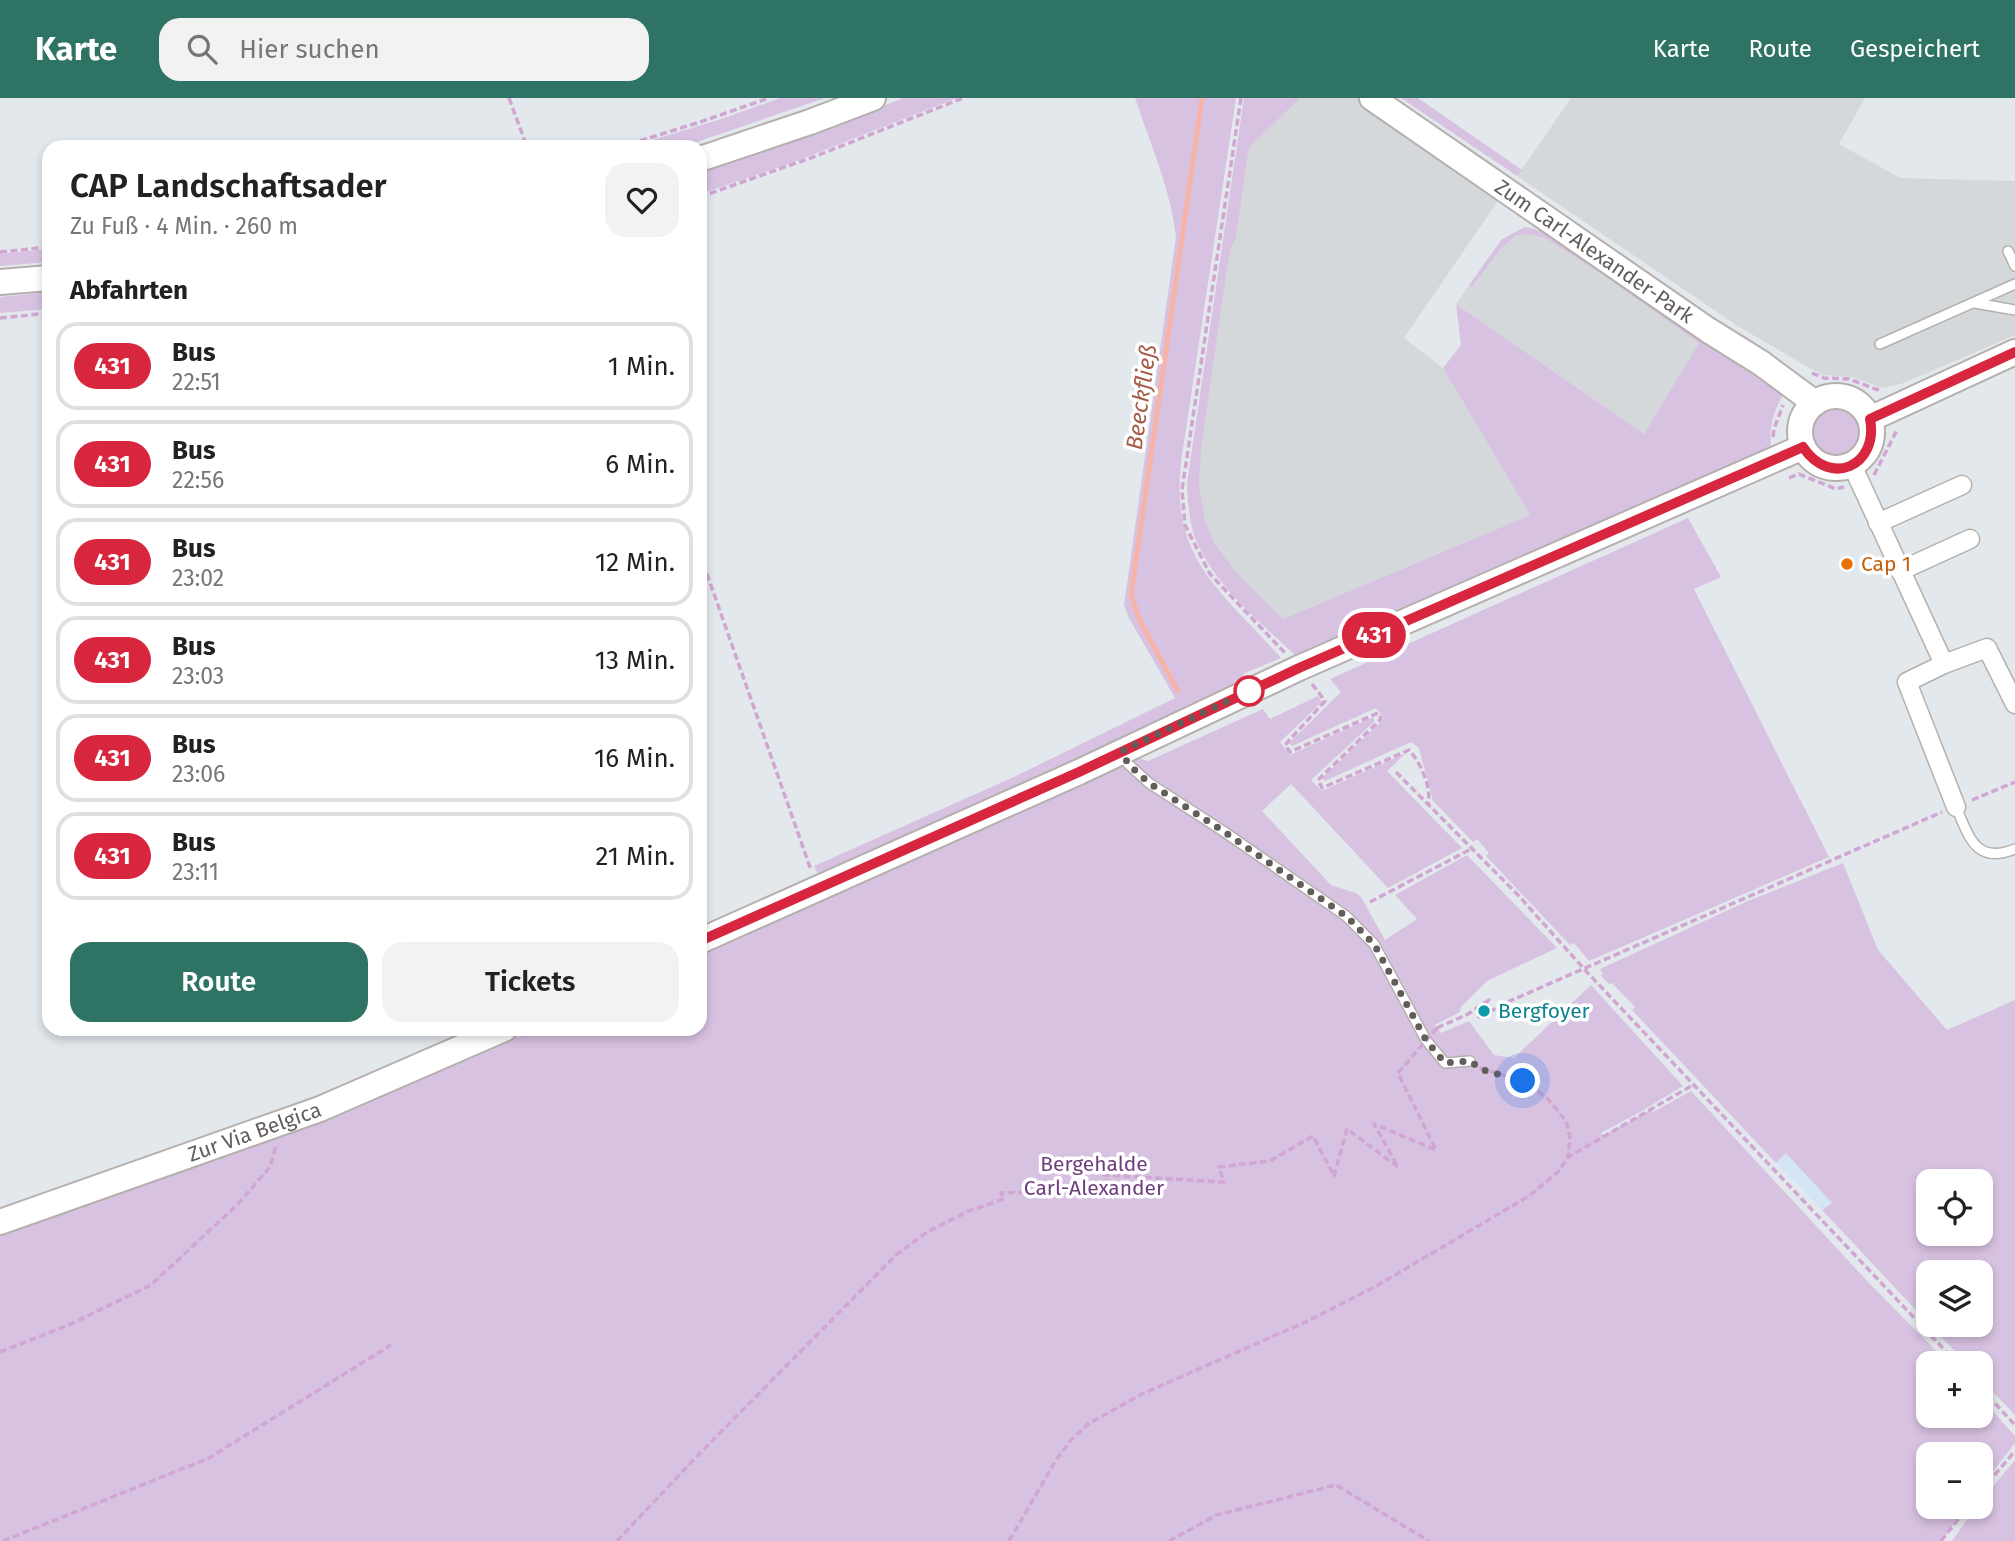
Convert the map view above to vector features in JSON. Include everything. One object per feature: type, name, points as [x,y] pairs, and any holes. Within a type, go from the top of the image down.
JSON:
[{"type":"street","points":[[707,157],[873,98]]},
{"type":"street","name":"Zum Carl-Alexander-Park","points":[[1372,98],[1815,403]]},
{"type":"street","points":[[0,282],[42,279]]},
{"type":"street","points":[[1870,419],[2015,352]]},
{"type":"street","points":[[1855,473],[1870,446],[1870,419],[1863,408],[1853,400],[1840,396],[1827,397],[1815,403],[1801,423],[1803,447],[1818,464],[1855,473],[1944,664]]},
{"type":"street","points":[[707,938],[1122,751],[1299,668],[1783,472],[1803,447]]},
{"type":"street","points":[[1878,523],[1962,485]]},
{"type":"street","points":[[1900,571],[1970,539]]},
{"type":"street","points":[[1956,806],[1907,682],[1987,648],[2015,704]]},
{"type":"street","name":"Zur Via Belgica","points":[[0,1222],[320,1109],[488,1036]]},
{"type":"lane","points":[[2008,251],[2015,267]]},
{"type":"lane","points":[[1880,344],[2015,284]]},
{"type":"lane","points":[[1974,303],[2015,310]]},
{"type":"lane","points":[[1122,751],[1128,764],[1149,783],[1346,916],[1374,944],[1426,1040],[1437,1054],[1445,1063],[1470,1061]]},
{"type":"lane","points":[[1956,806],[1970,838],[1985,852],[1993,855],[2015,849]]},
{"type":"path","points":[[509,98],[524,140]]},
{"type":"path","points":[[641,140],[769,98]]},
{"type":"path","points":[[707,195],[816,156],[963,98]]},
{"type":"path","points":[[1241,98],[1182,490],[1185,525],[1210,575],[1299,668]]},
{"type":"path","points":[[0,252],[42,248]]},
{"type":"path","points":[[0,318],[42,314]]},
{"type":"path","points":[[1796,388],[1783,403],[1774,429],[1773,441],[1783,472],[1799,474],[1836,489],[1855,473],[1876,474],[1898,428]]},
{"type":"path","points":[[707,574],[817,888]]},
{"type":"path","points":[[1322,678],[1311,683],[1325,701],[1285,745],[1290,752],[1378,713],[1381,719],[1318,780],[1322,788],[1409,750],[1418,759],[1430,796],[1428,806]]},
{"type":"path","points":[[1396,772],[1472,848],[1946,1351]]},
{"type":"path","points":[[617,1541],[896,1255],[927,1231],[969,1211],[1004,1199],[1001,1193],[1110,1188],[1104,1175],[1224,1182],[1219,1167],[1270,1161],[1313,1136],[1334,1176],[1347,1129],[1398,1167],[1374,1124],[1436,1150],[1398,1073],[1437,1028],[1468,1014],[1489,1000],[1478,1018],[1503,1003],[1585,970],[2015,782]]},
{"type":"path","points":[[1370,902],[1472,848]]},
{"type":"path","points":[[1009,1541],[1056,1460],[1088,1424],[1142,1394],[1310,1320],[1378,1285],[1529,1196],[1559,1171],[1568,1157],[1570,1136],[1566,1121],[1547,1098],[1523,1081],[1483,1070],[1470,1061]]},
{"type":"path","points":[[1568,1157],[1693,1085]]},
{"type":"path","points":[[0,1352],[71,1324],[151,1285],[238,1203],[270,1167],[276,1144]]},
{"type":"path","points":[[3,1541],[209,1458],[391,1345]]},
{"type":"path","points":[[1993,1401],[2015,1425]]},
{"type":"path","points":[[1993,1477],[2015,1451]]},
{"type":"path","points":[[1169,1541],[1217,1515],[1336,1485],[1429,1541]]},
{"type":"path","points":[[1941,1541],[1958,1519]]},
{"type":"shaded area","points":[[1300,98],[1358,98],[1500,198],[1404,338],[1443,368],[1530,515],[1283,619],[1235,571],[1214,542],[1205,520],[1199,485],[1202,443],[1227,270],[1231,248],[1236,238],[1249,148]]},
{"type":"shaded area","points":[[1571,98],[1865,98],[1839,144],[1900,178],[2015,181],[2015,335],[1904,383],[1882,388],[1852,377],[1823,375],[1806,366],[1736,325],[1517,176]]},
{"type":"shaded area","points":[[1528,234],[1545,238],[1700,343],[1644,434],[1456,304],[1500,250],[1515,236]]},
{"type":"green space","points":[[780,98],[825,98],[702,140],[652,140]]},
{"type":"green space","points":[[903,98],[957,98],[786,165],[707,192],[707,167],[830,127]]},
{"type":"green space","points":[[1135,98],[1236,98],[1182,455],[1180,491],[1183,521],[1191,546],[1203,569],[1281,658],[1243,674],[1245,679],[1140,731],[824,877],[814,866],[1016,776],[1175,698],[1124,605],[1176,237],[1165,184]]},
{"type":"green space","points":[[1244,98],[1300,98],[1249,148],[1236,238],[1231,248],[1227,270],[1202,443],[1199,485],[1205,520],[1214,542],[1235,571],[1283,619],[1530,515],[1443,368],[1461,345],[1456,304],[1644,434],[1699,343],[1545,238],[1528,234],[1515,236],[1500,250],[1472,287],[1469,285],[1502,239],[1525,227],[1551,233],[1563,240],[1783,395],[1772,420],[1771,447],[1702,482],[1297,657],[1243,606],[1218,578],[1199,547],[1189,508],[1187,483]]},
{"type":"green space","points":[[1401,98],[1418,98],[1522,170],[1517,176]]},
{"type":"green space","points":[[42,250],[42,263],[0,266],[0,254]]},
{"type":"green space","points":[[42,293],[42,310],[0,313],[0,297]]},
{"type":"green space","points":[[1836,405],[1854,412],[1861,430],[1854,448],[1836,455],[1818,448],[1811,430],[1818,412]]},
{"type":"green space","points":[[1688,518],[1721,577],[1694,589],[1829,857],[1589,961],[1574,943],[1570,945],[1486,856],[1489,853],[1477,839],[1473,842],[1433,801],[1419,748],[1411,742],[1325,781],[1322,778],[1384,719],[1376,708],[1292,746],[1289,743],[1341,692],[1330,679]]},
{"type":"green space","name":"Bergehalde Carl-Alexander","points":[[1318,696],[1322,702],[1280,742],[1290,755],[1373,717],[1375,721],[1311,780],[1322,791],[1406,753],[1387,771],[1462,848],[1388,888],[1291,784],[1262,811],[1331,885],[1361,897],[1385,940],[1417,919],[1395,895],[1467,855],[1557,948],[1487,981],[1461,1007],[1460,1012],[1435,1025],[1441,1033],[1469,1021],[1494,1055],[1514,1058],[1591,985],[1683,1086],[1601,1133],[1603,1136],[1691,1091],[1916,1331],[1916,1337],[1922,1337],[1936,1351],[1916,1351],[1916,1428],[1993,1428],[1993,1411],[2015,1436],[2015,1443],[1993,1471],[1993,1442],[1916,1442],[1916,1519],[1958,1519],[1942,1541],[0,1541],[0,1229],[382,1094],[511,1036],[707,1036],[707,949],[1134,757],[1148,761],[1263,709],[1270,719]]},
{"type":"green space","points":[[1843,863],[1878,950],[1947,1030],[2015,1000],[2015,1415],[1993,1392],[1993,1351],[1955,1351],[1941,1337],[1993,1337],[1993,1260],[1916,1260],[1916,1310],[1822,1210],[1831,1203],[1786,1154],[1776,1163],[1632,1010],[1635,1007],[1612,983],[1609,984],[1601,976],[1603,974],[1600,969],[1748,901]]},
{"type":"green space","points":[[2015,1460],[2015,1541],[1952,1541],[1968,1519],[1993,1519],[1993,1487]]},
{"type":"sand","points":[[1786,1153],[1832,1203],[1822,1210],[1776,1163]]},
{"type":"waterway","name":"Beeckfließ","points":[[1178,691],[1140,621],[1131,595],[1202,98]]},
{"type":"bus line","name":"431","points":[[707,938],[1079,772],[1299,668],[1803,447],[1818,464],[1829,468],[1852,465],[1863,457],[1870,446],[1870,419],[2015,352]]},
{"type":"place","name":"Cap 1","points":[[1847,564]]},
{"type":"place","name":"Bergfoyer","points":[[1484,1011]]},
{"type":"route","points":[[1249,691],[1122,751],[1128,764],[1149,783],[1346,916],[1374,944],[1426,1040],[1445,1063],[1470,1061],[1483,1070],[1523,1081]]}]
